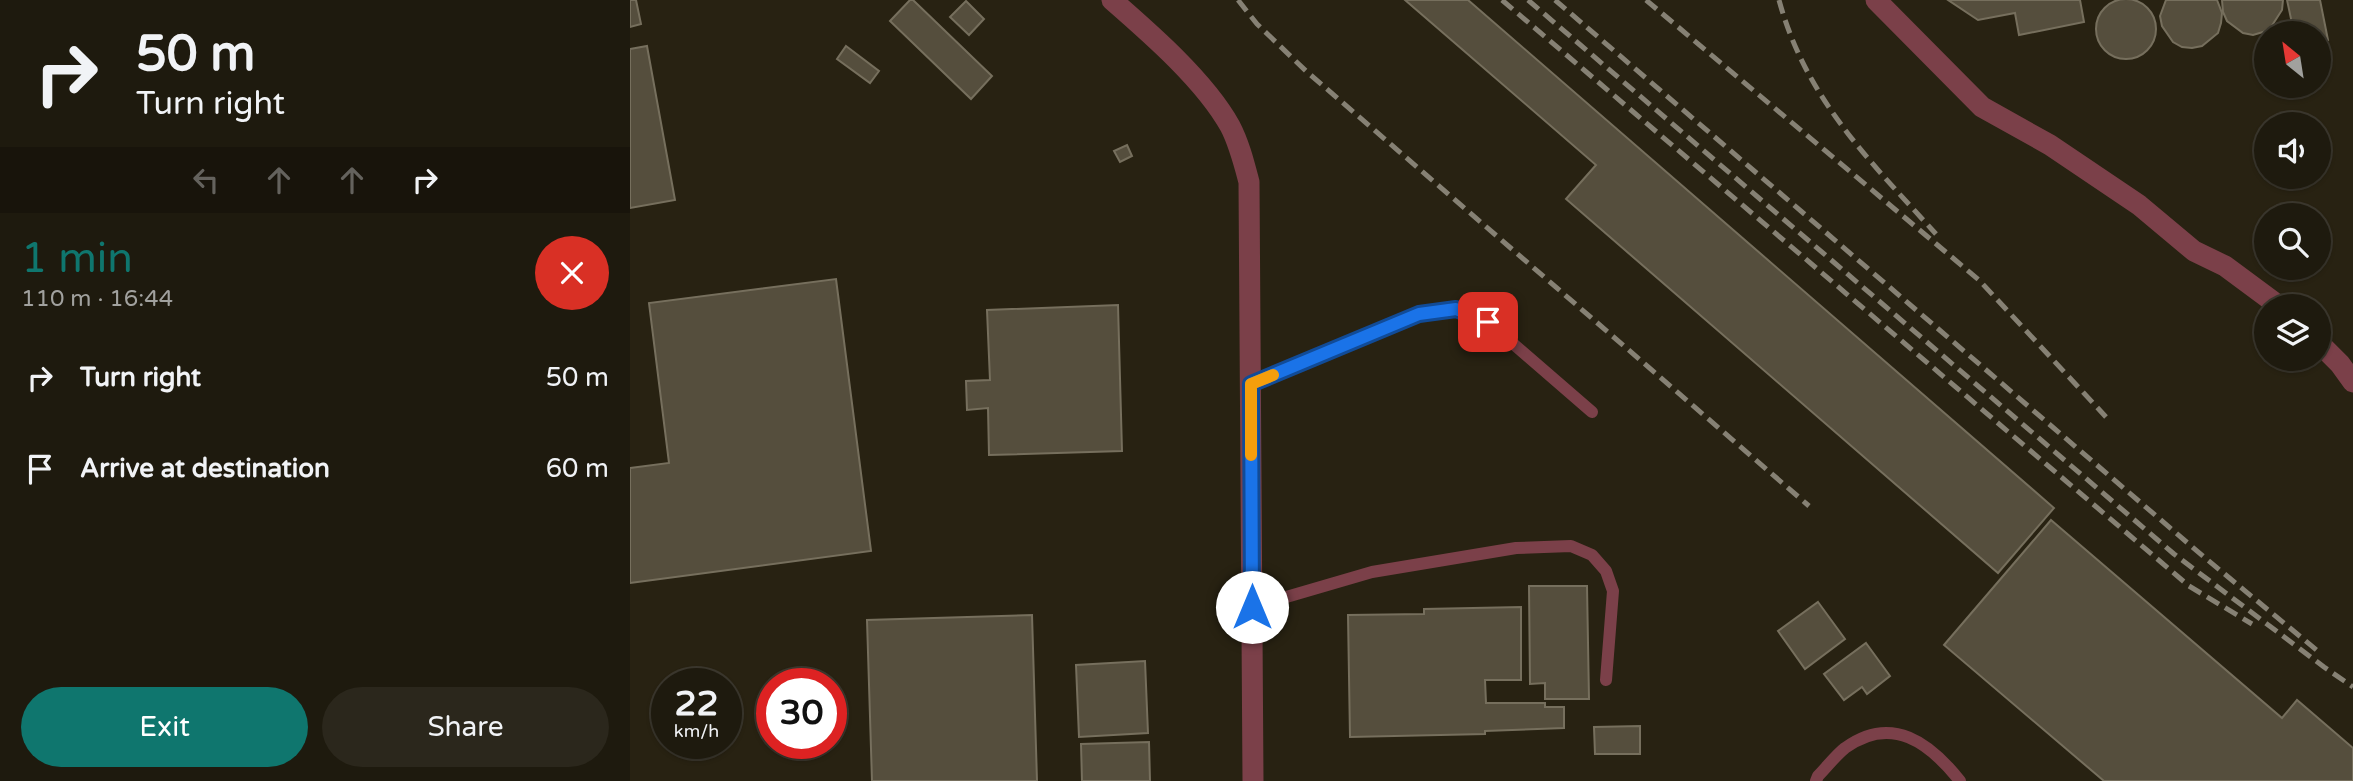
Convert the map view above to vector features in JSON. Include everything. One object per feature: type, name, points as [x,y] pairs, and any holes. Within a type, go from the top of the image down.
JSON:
[{"type":"street","points":[[1112,0],[1157,39],[1213,101],[1230,127],[1250,182],[1254,781]]},
{"type":"street","points":[[1876,0],[1982,107],[2050,145],[2139,205],[2194,250],[2225,266],[2263,294]]},
{"type":"street","points":[[2331,355],[2353,382]]},
{"type":"lane","points":[[1251,384],[1419,314],[1456,309],[1488,322],[1592,412]]},
{"type":"lane","points":[[1252,607],[1372,572],[1516,548],[1571,546],[1592,555],[1606,572],[1613,591],[1606,680]]},
{"type":"lane","points":[[1816,781],[1845,748],[1877,732],[1914,738],[1944,761],[1961,781]]},
{"type":"building","points":[[2120,-1],[2132,-1],[2151,12],[2156,29],[2154,41],[2143,54],[2132,59],[2120,59],[2101,46],[2096,35],[2096,23],[2109,4]]},
{"type":"building","points":[[630,0],[636,0],[641,24],[630,27]]},
{"type":"building","points":[[910,0],[992,76],[971,99],[890,21]]},
{"type":"building","points":[[1405,0],[1468,0],[2054,508],[1998,573],[1566,199],[1596,165]]},
{"type":"building","points":[[1948,0],[2080,0],[2084,22],[2019,35],[2015,13],[1978,20]]},
{"type":"building","points":[[2166,0],[2217,0],[2222,13],[2218,33],[2202,46],[2192,48],[2173,42],[2162,26],[2160,16]]},
{"type":"building","points":[[2222,0],[2283,0],[2282,10],[2275,21],[2254,21],[2253,35],[2243,33],[2227,21]]},
{"type":"building","points":[[2287,0],[2320,0],[2324,21],[2291,21]]},
{"type":"building","points":[[966,1],[984,19],[969,35],[950,17]]},
{"type":"building","points":[[647,46],[675,200],[630,208],[630,49]]},
{"type":"building","points":[[846,46],[879,71],[870,83],[837,59]]},
{"type":"building","points":[[1127,145],[1132,156],[1120,162],[1114,151]]},
{"type":"building","points":[[836,279],[871,551],[630,583],[630,468],[669,463],[649,303]]},
{"type":"building","points":[[1118,305],[1122,451],[989,455],[988,408],[967,410],[966,381],[990,380],[987,310]]},
{"type":"building","points":[[2051,520],[2282,718],[2297,700],[2353,748],[2353,781],[2104,781],[1944,645]]},
{"type":"building","points":[[1529,586],[1587,586],[1589,699],[1545,699],[1545,683],[1530,684]]},
{"type":"building","points":[[1818,602],[1845,639],[1805,669],[1778,631]]},
{"type":"building","points":[[1521,607],[1521,680],[1485,680],[1486,703],[1545,703],[1545,707],[1564,707],[1564,728],[1485,731],[1485,734],[1350,737],[1348,615],[1424,614],[1424,609]]},
{"type":"building","points":[[1032,615],[1037,781],[872,781],[867,620]]},
{"type":"building","points":[[1866,643],[1890,676],[1867,694],[1862,687],[1844,700],[1824,674]]},
{"type":"building","points":[[1145,661],[1148,733],[1079,737],[1076,665]]},
{"type":"building","points":[[1640,726],[1640,754],[1595,754],[1594,727]]},
{"type":"building","points":[[1149,742],[1150,781],[1082,781],[1081,744]]},
{"type":"railway","points":[[1238,0],[1257,24],[1306,71],[1809,506]]},
{"type":"railway","points":[[1502,0],[2189,586],[2252,624]]},
{"type":"railway","points":[[1528,0],[2174,554],[2353,687]]},
{"type":"railway","points":[[1555,0],[2204,557],[2319,652]]},
{"type":"railway","points":[[1646,0],[1979,280],[2106,417]]},
{"type":"railway","points":[[1779,0],[1791,35],[1823,98],[1864,154],[1936,234]]},
{"type":"slow traffic","points":[[1251,455],[1251,384],[1273,375]]},
{"type":"route","points":[[1252,607],[1251,384],[1419,314],[1456,309],[1488,322]]}]
